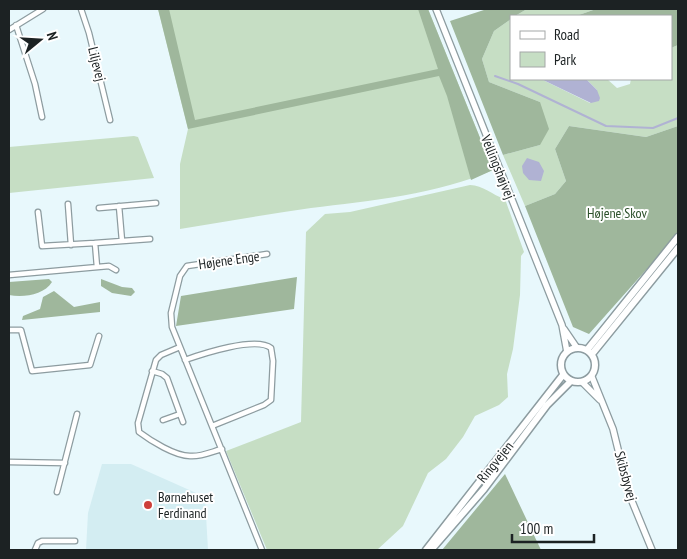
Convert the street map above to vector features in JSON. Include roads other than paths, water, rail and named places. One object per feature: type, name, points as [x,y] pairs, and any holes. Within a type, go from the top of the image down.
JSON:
[{"type":"main road","points":[[589,352],[678,237]]},
{"type":"main road","points":[[589,352],[678,248]]},
{"type":"main road","points":[[577,348],[589,352],[596,366],[592,377],[582,382],[571,381],[563,375],[561,361],[567,352],[577,348]]},
{"type":"main road","name":"Ringvejen","points":[[426,550],[563,375]]},
{"type":"main road","name":"Ringvejen","points":[[431,550],[469,507],[548,405],[571,381]]},
{"type":"street","points":[[9,30],[43,9]]},
{"type":"street","name":"Liljevej","points":[[81,9],[89,33],[110,120]]},
{"type":"street","name":"Vellingshøjvej","points":[[436,9],[562,325],[567,352]]},
{"type":"street","points":[[16,25],[33,77],[42,117]]},
{"type":"street","points":[[98,208],[156,203]]},
{"type":"street","points":[[68,204],[71,245]]},
{"type":"street","points":[[119,206],[122,241]]},
{"type":"street","points":[[38,212],[42,246],[150,239]]},
{"type":"street","points":[[95,243],[97,267]]},
{"type":"street","name":"Højene Enge","points":[[262,550],[170,320],[183,270],[193,264],[267,254]]},
{"type":"street","points":[[9,275],[109,266],[116,270]]},
{"type":"street","name":"Vellingshøjvej","points":[[562,325],[577,348]]},
{"type":"street","points":[[9,330],[21,330],[32,370],[90,366],[99,336]]},
{"type":"street","points":[[185,360],[210,350],[260,344],[271,348],[273,360],[271,400],[264,405],[212,426]]},
{"type":"street","points":[[180,347],[161,355],[156,360],[138,423],[139,432],[181,455],[201,456],[222,449]]},
{"type":"street","points":[[152,371],[162,374],[167,378],[183,422]]},
{"type":"street","name":"Skibsbyvej","points":[[592,377],[617,440],[629,494],[652,550]]},
{"type":"street","name":"Skibsbyvej","points":[[582,382],[601,401]]},
{"type":"street","points":[[57,492],[77,414]]},
{"type":"street","points":[[163,420],[180,414]]},
{"type":"street","points":[[9,462],[64,462]]},
{"type":"street","points":[[35,550],[38,543],[42,541],[75,541]]},
{"type":"water","points":[[543,80],[587,80],[597,90],[600,98],[599,101],[591,103]]},
{"type":"water","points":[[527,158],[539,162],[544,171],[541,181],[529,180],[523,173],[522,166]]},
{"type":"waterway","points":[[495,76],[518,84],[606,126],[653,128],[678,118]]},
{"type":"place","name":"Børnehuset Ferdinand","points":[[148,505]]},
{"type":"park label","name":"Højene Skov","points":[[617,213]]}]
